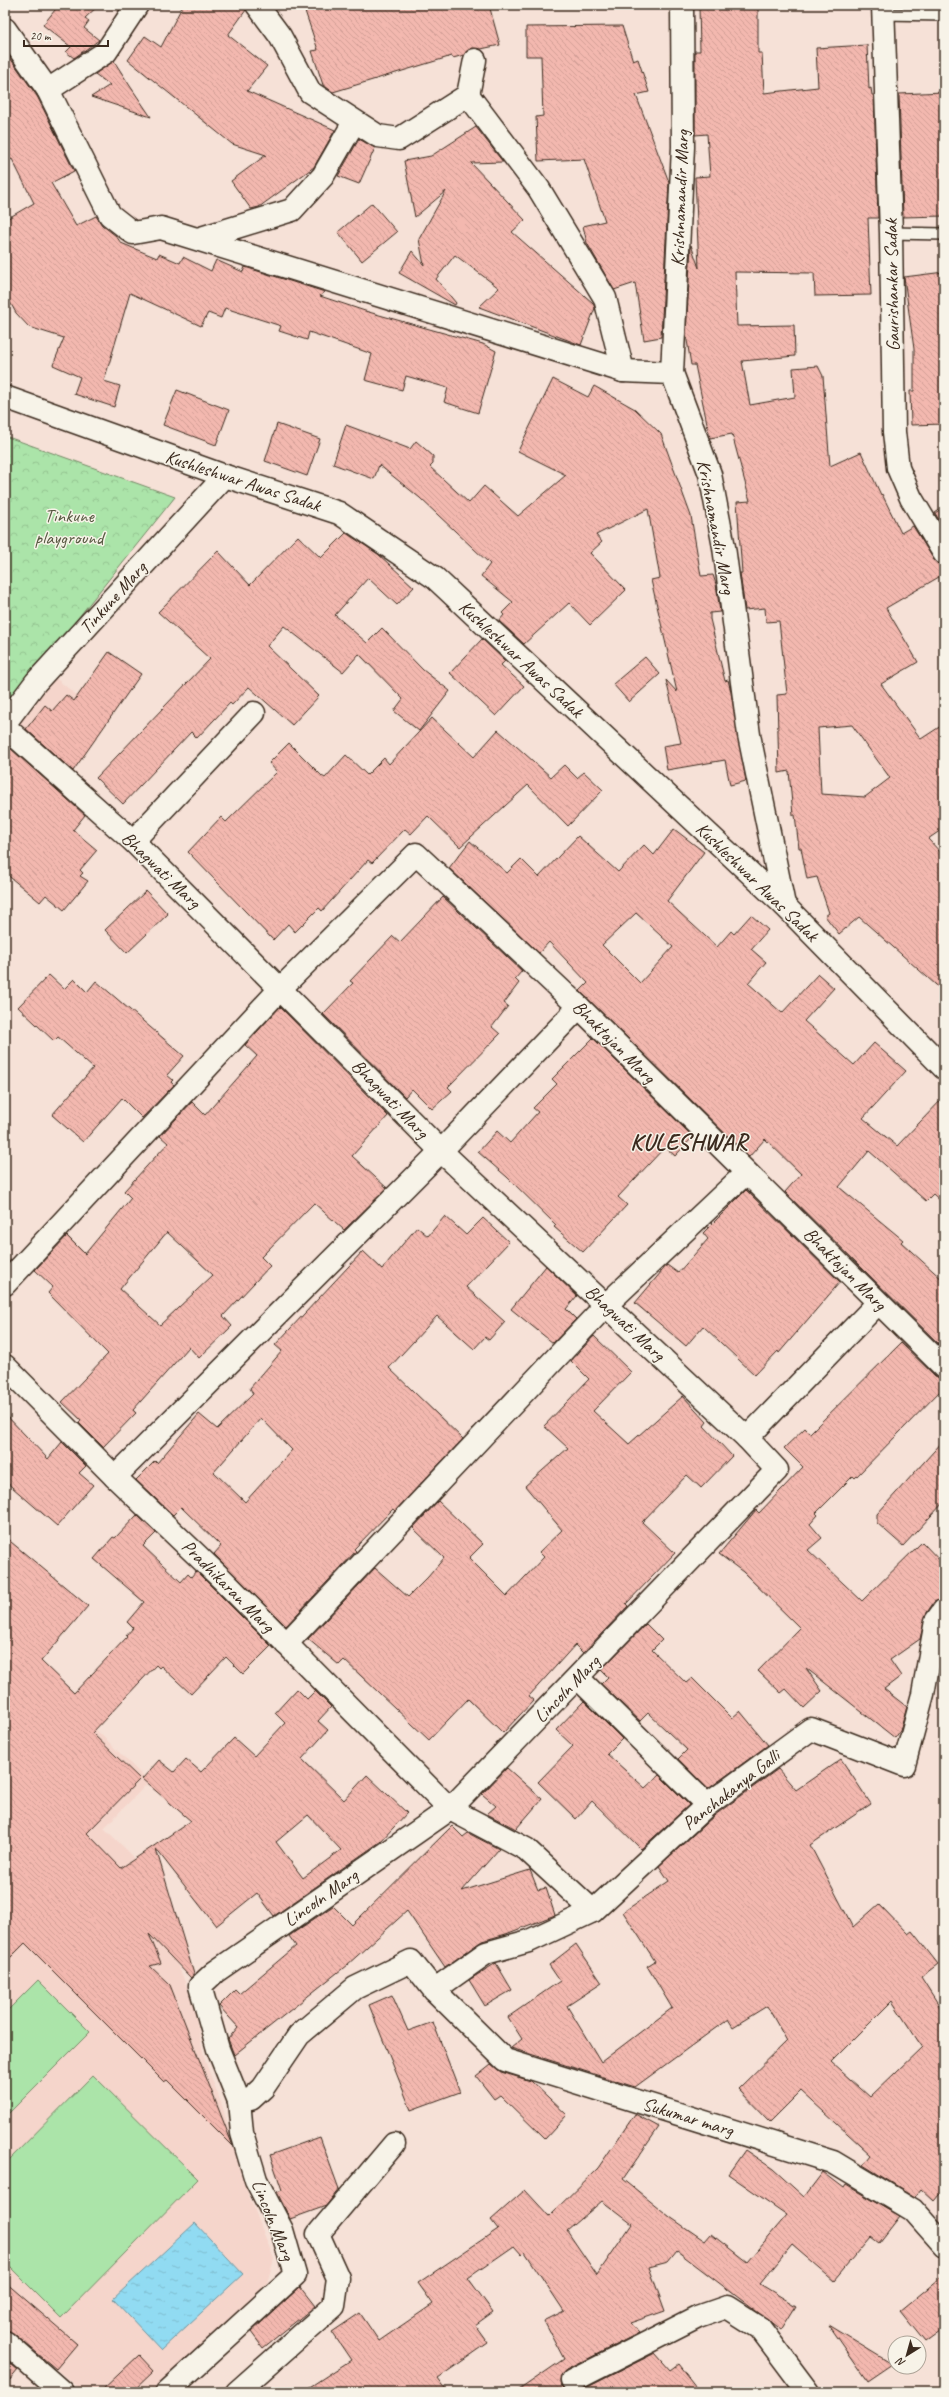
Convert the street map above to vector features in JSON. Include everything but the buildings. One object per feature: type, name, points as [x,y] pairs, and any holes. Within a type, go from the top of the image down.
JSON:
[{"type":"street","points":[[48,90],[106,52],[137,5]]},
{"type":"street","points":[[256,5],[280,36],[310,92],[354,122],[378,136],[399,139],[468,95],[475,60]]},
{"type":"street","name":"Krishnamandir Marg","points":[[682,5],[683,147],[672,373],[710,474],[724,547],[749,735],[784,905]]},
{"type":"street","name":"Gaurishankar Sadak","points":[[883,9],[891,233],[894,432],[898,468],[911,498],[944,553]]},
{"type":"street","points":[[5,29],[48,90],[110,215],[133,233],[161,228],[201,238],[623,371],[672,373]]},
{"type":"street","points":[[468,95],[539,189],[605,298],[623,371]]},
{"type":"street","points":[[201,238],[292,210],[323,176],[354,122]]},
{"type":"street","name":"Kushleshwar Awas Sadak","points":[[5,397],[225,476],[339,513],[435,578],[784,905],[944,1068]]},
{"type":"street","name":"Tinkune Marg","points":[[5,723],[36,682],[225,476]]},
{"type":"street","points":[[133,841],[254,713]]},
{"type":"street","name":"Bhagwati Marg","points":[[5,727],[133,841],[281,988],[441,1151],[747,1438],[777,1470]]},
{"type":"street","name":"Bhaktajan Marg","points":[[281,988],[416,854],[579,1007],[944,1367]]},
{"type":"street","points":[[5,1284],[281,988]]},
{"type":"street","points":[[115,1477],[441,1151],[579,1007]]},
{"type":"street","points":[[286,1644],[606,1305],[746,1173]]},
{"type":"street","points":[[747,1438],[878,1303]]},
{"type":"street","name":"Pradhikaran Marg","points":[[5,1366],[115,1477],[222,1579],[450,1809],[526,1849],[593,1911]]},
{"type":"street","name":"Lincoln Marg","points":[[167,2392],[295,2275],[282,2230],[256,2180],[242,2132],[239,2101],[218,2049],[200,1986],[215,1972],[450,1809],[777,1470]]},
{"type":"street","name":"Panchakanya Galli","points":[[434,1990],[486,1953],[529,1940],[593,1911],[707,1805],[811,1728],[904,1765],[923,1694],[936,1620],[944,1610]]},
{"type":"street","points":[[578,1678],[707,1805]]},
{"type":"street","name":"Sukumar marg","points":[[239,2101],[251,2099],[262,2088],[299,2036],[355,1988],[411,1961],[434,1990],[505,2060],[834,2162],[913,2210],[944,2245]]},
{"type":"street","points":[[237,2392],[334,2306],[338,2278],[318,2234],[394,2144]]},
{"type":"street","points":[[572,2380],[698,2317],[727,2307],[760,2328],[808,2392]]},
{"type":"street","points":[[5,2342],[62,2392]]},
{"type":"lane","points":[[883,9],[944,15]]},
{"type":"lane","points":[[891,233],[944,234]]},
{"type":"shaded area","points":[[53,676],[105,718],[60,772],[11,726]]},
{"type":"shaded area","points":[[75,1709],[149,1782],[104,1828],[132,1855],[156,1925],[180,1970],[192,1999],[205,2061],[222,2105],[242,2178],[274,2259],[267,2283],[153,2392],[83,2392],[5,2325],[5,1783]]},
{"type":"green space","name":"Tinkune playground","points":[[5,436],[175,497],[5,709]]},
{"type":"green space","points":[[38,1980],[90,2032],[5,2117],[5,2013]]},
{"type":"green space","points":[[93,2075],[198,2179],[61,2318],[5,2262],[5,2164]]},
{"type":"water","points":[[195,2223],[243,2274],[161,2350],[113,2299]]},
{"type":"district","name":"KULESHWAR","points":[[689,1142]]}]
